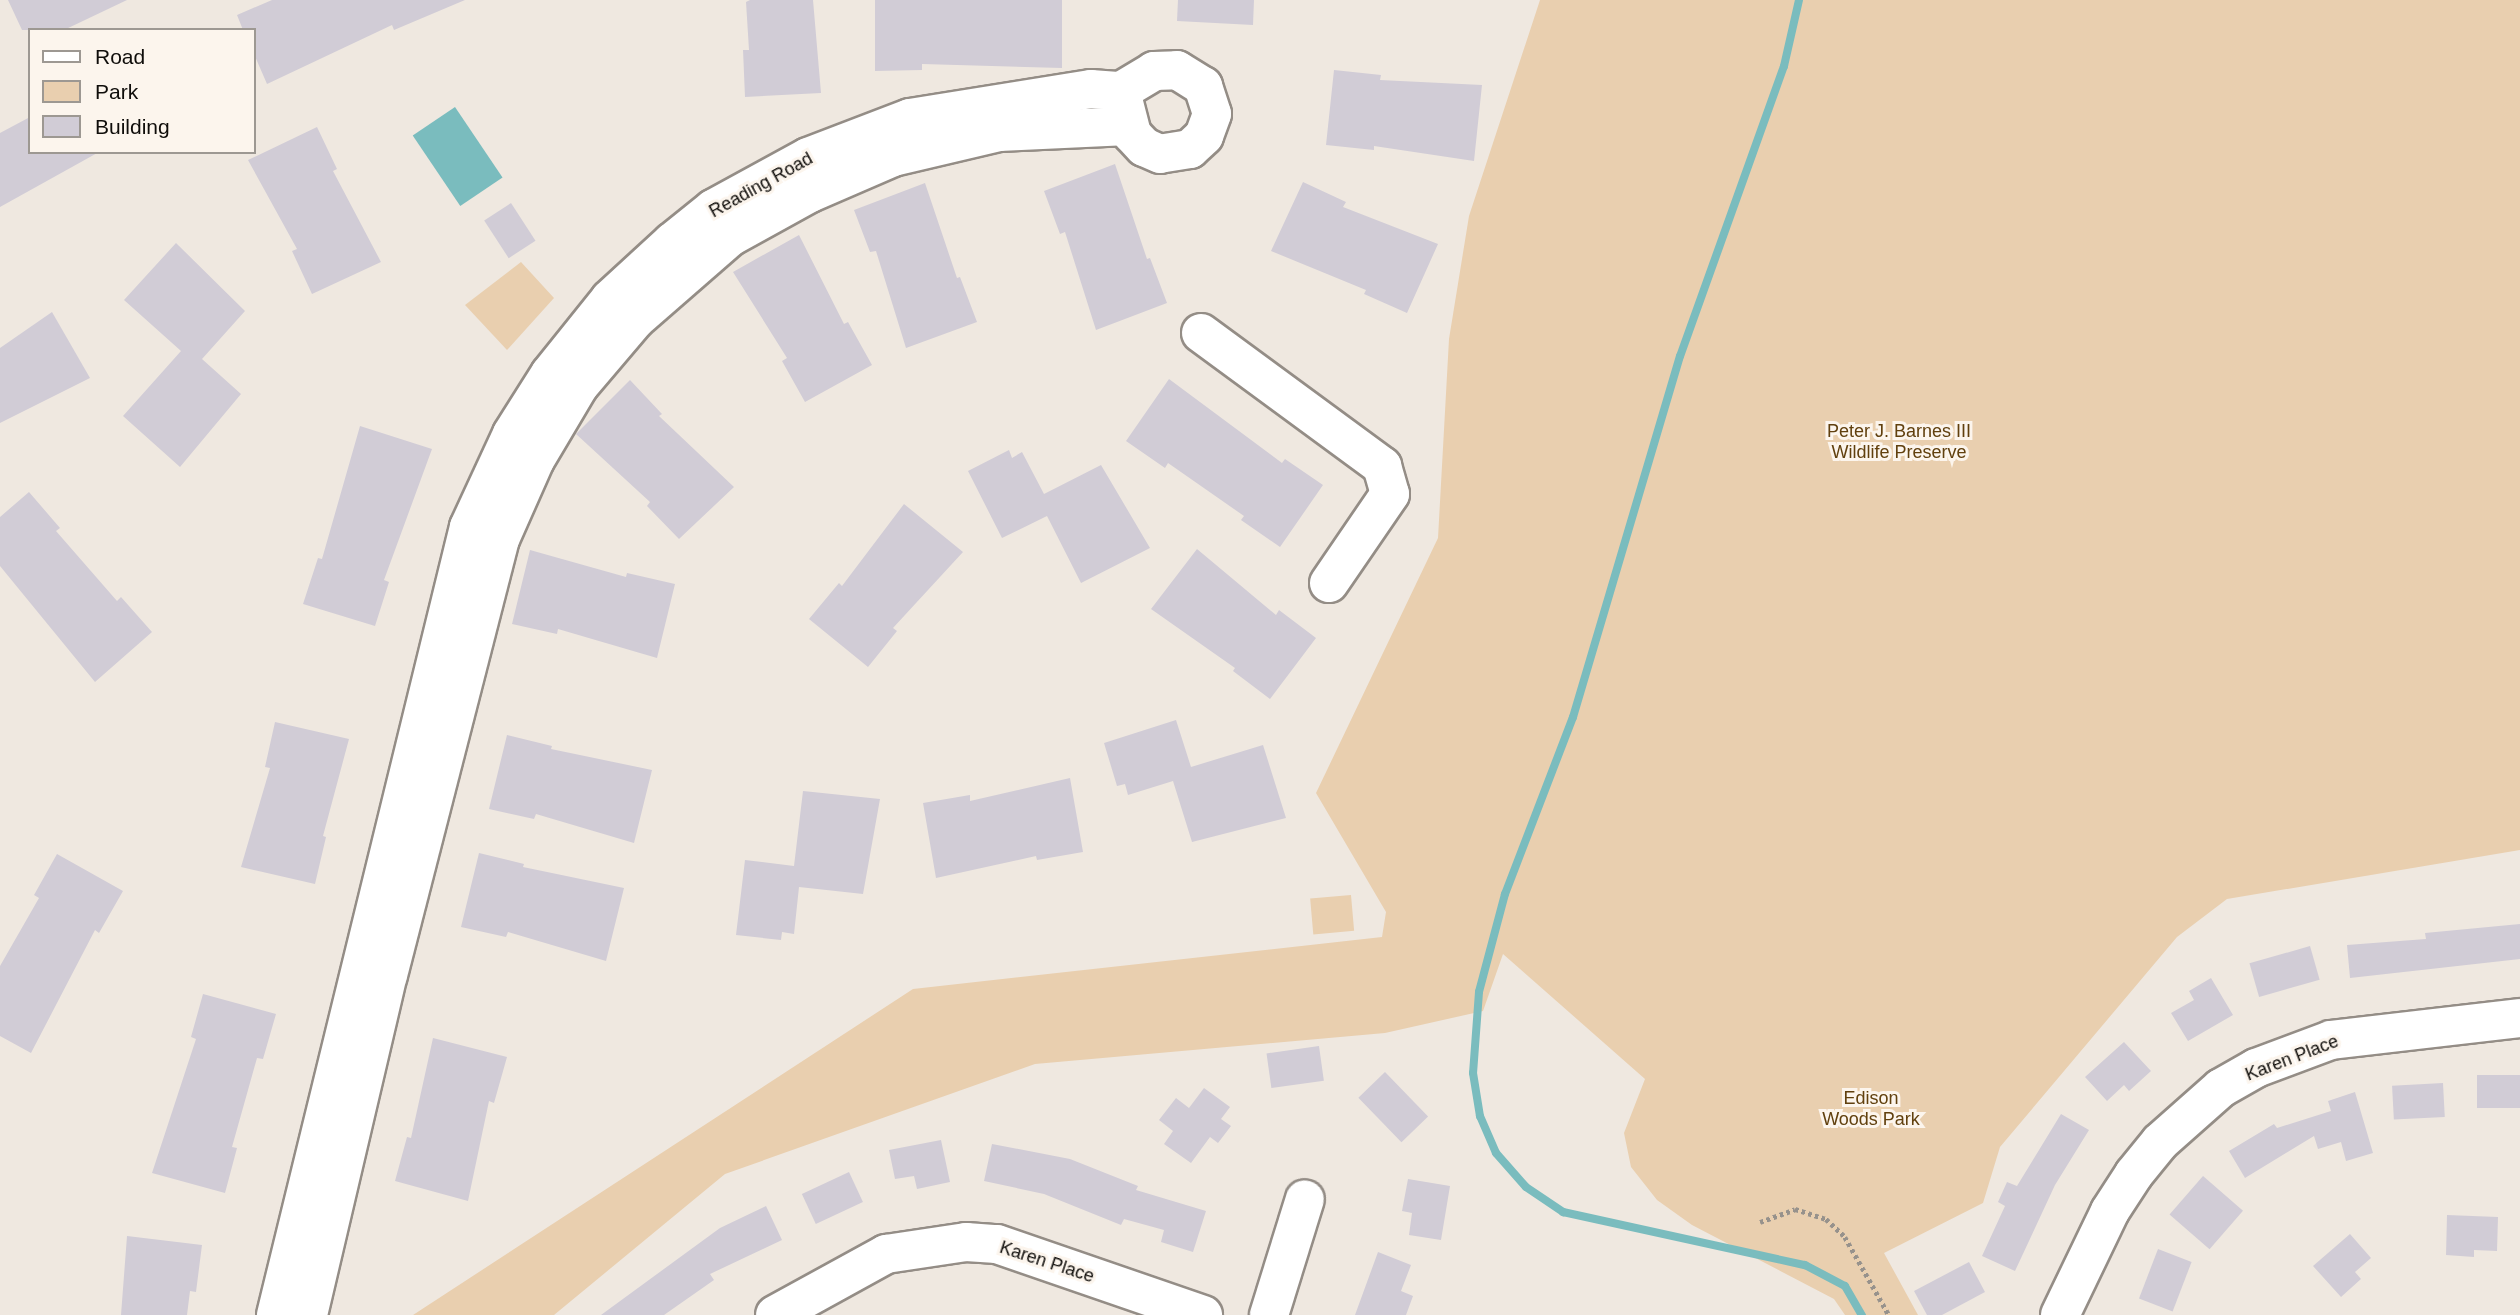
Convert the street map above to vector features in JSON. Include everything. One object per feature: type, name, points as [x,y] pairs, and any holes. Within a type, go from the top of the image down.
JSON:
[{"type":"street","name":"Reading Road","points":[[484,533],[535,460],[579,386],[635,320],[730,237],[810,193],[893,157],[999,132],[1124,108]]},
{"type":"street","points":[[1201,332],[1382,466],[1390,494],[1329,583]]},
{"type":"street","points":[[275,1315],[484,533]]},
{"type":"street","points":[[308,1315],[388,975],[484,533]]},
{"type":"street","name":"Karen Place","points":[[2060,1315],[2110,1210],[2134,1174],[2175,1127],[2221,1088],[2256,1068],[2331,1040],[2520,1018]]},
{"type":"street","points":[[1269,1315],[1305,1199]]},
{"type":"street","name":"Karen Place","points":[[775,1315],[886,1254],[932,1244],[966,1242],[998,1244],[1203,1315]]},
{"type":"path","points":[[1760,1222],[1795,1209],[1826,1219],[1845,1237],[1889,1315]]},
{"type":"green space","name":"Peter J. Barnes III Wildlife Preserve","points":[[1540,0],[2520,0],[2520,850],[2227,899],[2177,937],[2000,1147],[1983,1203],[1884,1253],[1918,1315],[1845,1315],[1834,1299],[1692,1225],[1657,1200],[1631,1167],[1624,1133],[1645,1079],[1503,954],[1483,1011],[1385,1033],[1035,1064],[725,1174],[554,1315],[413,1315],[913,989],[1382,937],[1386,912],[1316,793],[1438,538],[1449,339],[1469,216]]},
{"type":"green space","points":[[521,262],[554,298],[507,350],[465,305]]},
{"type":"green space","points":[[1351,895],[1354,931],[1313,934],[1310,899]]},
{"type":"water","points":[[455,107],[503,177],[460,206],[413,136]]},
{"type":"building","points":[[8,0],[127,0],[68,28],[22,30]]},
{"type":"building","points":[[272,0],[465,0],[394,30],[392,25],[267,84],[256,59],[256,28],[242,28],[237,15]]},
{"type":"building","points":[[813,0],[821,93],[745,97],[743,50],[749,50],[746,2]]},
{"type":"building","points":[[875,0],[1062,0],[1062,68],[922,64],[922,70],[875,71]]},
{"type":"building","points":[[1178,0],[1254,0],[1253,25],[1177,21]]},
{"type":"building","points":[[1334,70],[1381,75],[1380,80],[1482,85],[1474,161],[1374,146],[1374,150],[1326,145]]},
{"type":"building","points":[[28,118],[28,154],[95,154],[0,207],[0,133]]},
{"type":"building","points":[[317,127],[337,169],[333,171],[381,262],[312,294],[292,251],[297,249],[248,160]]},
{"type":"building","points":[[1115,164],[1147,259],[1150,258],[1167,303],[1096,330],[1065,232],[1060,234],[1044,191]]},
{"type":"building","points":[[1303,182],[1346,202],[1343,207],[1438,244],[1407,313],[1364,294],[1366,290],[1271,251]]},
{"type":"building","points":[[925,183],[957,278],[960,277],[977,322],[906,348],[876,251],[870,252],[854,210]]},
{"type":"building","points":[[511,203],[536,241],[509,258],[484,220]]},
{"type":"building","points":[[799,235],[844,324],[848,322],[872,365],[805,402],[782,361],[787,358],[733,272]]},
{"type":"building","points":[[176,243],[245,311],[202,359],[241,394],[180,467],[123,416],[181,351],[124,300]]},
{"type":"building","points":[[52,312],[90,378],[0,423],[0,348]]},
{"type":"building","points":[[1169,379],[1282,463],[1285,459],[1323,485],[1280,547],[1241,520],[1244,516],[1168,463],[1165,468],[1126,441]]},
{"type":"building","points":[[630,380],[662,414],[659,416],[734,487],[679,539],[647,506],[650,502],[576,434]]},
{"type":"building","points":[[360,426],[432,449],[384,580],[389,582],[375,626],[303,604],[318,558],[322,559]]},
{"type":"building","points":[[1009,450],[1012,458],[1022,452],[1044,494],[1101,465],[1150,548],[1081,583],[1047,516],[1002,538],[968,471]]},
{"type":"building","points":[[29,492],[60,528],[56,531],[117,601],[121,597],[152,632],[95,682],[0,566],[0,517]]},
{"type":"building","points":[[904,504],[963,552],[893,628],[897,631],[868,667],[809,619],[839,583],[842,586]]},
{"type":"building","points":[[1197,549],[1276,615],[1279,610],[1316,638],[1270,699],[1233,671],[1235,668],[1151,609]]},
{"type":"building","points":[[530,550],[626,577],[627,573],[675,584],[657,658],[558,629],[557,634],[512,624]]},
{"type":"building","points":[[1176,720],[1191,767],[1263,745],[1286,818],[1192,842],[1173,781],[1128,795],[1125,784],[1117,786],[1104,743]]},
{"type":"building","points":[[275,722],[349,739],[323,836],[326,837],[315,884],[241,867],[270,768],[265,767]]},
{"type":"building","points":[[507,735],[552,746],[551,749],[652,770],[634,843],[536,814],[534,819],[489,809]]},
{"type":"building","points":[[1070,778],[1083,852],[1037,860],[1036,856],[936,878],[923,803],[970,795],[970,801]]},
{"type":"building","points":[[803,791],[880,799],[863,894],[799,887],[794,934],[782,932],[781,940],[736,935],[745,860],[794,866]]},
{"type":"building","points":[[479,853],[524,864],[523,867],[624,888],[606,961],[508,932],[506,937],[461,927]]},
{"type":"building","points":[[57,854],[123,891],[99,933],[95,930],[31,1053],[0,1036],[0,966],[39,898],[34,895]]},
{"type":"building","points":[[2520,924],[2520,959],[2350,978],[2347,945],[2426,939],[2425,933]]},
{"type":"building","points":[[2310,946],[2320,980],[2259,997],[2249,963]]},
{"type":"building","points":[[2211,978],[2233,1015],[2188,1041],[2171,1013],[2194,1000],[2189,991]]},
{"type":"building","points":[[203,994],[276,1014],[263,1059],[257,1058],[232,1147],[237,1148],[225,1193],[152,1173],[196,1039],[191,1037]]},
{"type":"building","points":[[433,1038],[507,1057],[494,1103],[489,1101],[468,1201],[395,1181],[407,1137],[411,1138]]},
{"type":"building","points":[[2124,1042],[2151,1071],[2129,1091],[2124,1085],[2107,1101],[2085,1077]]},
{"type":"building","points":[[1319,1046],[1324,1081],[1271,1088],[1267,1053]]},
{"type":"building","points":[[1385,1072],[1428,1117],[1401,1142],[1358,1098]]},
{"type":"building","points":[[2477,1075],[2520,1075],[2520,1108],[2477,1108]]},
{"type":"building","points":[[2443,1083],[2445,1117],[2394,1120],[2392,1086]]},
{"type":"building","points":[[1204,1088],[1230,1107],[1221,1119],[1231,1126],[1218,1143],[1210,1137],[1191,1163],[1164,1144],[1173,1131],[1159,1120],[1176,1098],[1189,1108]]},
{"type":"building","points":[[2355,1092],[2373,1153],[2346,1161],[2341,1142],[2318,1149],[2314,1136],[2245,1178],[2229,1151],[2274,1124],[2277,1128],[2331,1111],[2328,1101]]},
{"type":"building","points":[[2061,1114],[2089,1130],[2055,1185],[2015,1271],[1982,1256],[2005,1206],[1998,1202],[2007,1182],[2017,1186]]},
{"type":"building","points":[[941,1140],[950,1182],[917,1189],[914,1176],[895,1179],[889,1150]]},
{"type":"building","points":[[992,1144],[1070,1159],[1138,1186],[1136,1190],[1206,1211],[1193,1252],[1161,1242],[1164,1230],[1124,1219],[1121,1225],[1044,1194],[984,1181]]},
{"type":"building","points":[[849,1172],[863,1202],[816,1224],[802,1194]]},
{"type":"building","points":[[2203,1176],[2243,1211],[2210,1249],[2170,1214]]},
{"type":"building","points":[[1408,1179],[1450,1186],[1441,1240],[1409,1235],[1412,1213],[1402,1211]]},
{"type":"building","points":[[766,1206],[782,1240],[710,1274],[714,1280],[664,1315],[601,1315],[720,1228]]},
{"type":"building","points":[[2447,1215],[2498,1217],[2497,1251],[2474,1250],[2474,1257],[2446,1255]]},
{"type":"building","points":[[2350,1234],[2371,1258],[2355,1272],[2361,1279],[2341,1297],[2313,1266]]},
{"type":"building","points":[[127,1236],[202,1245],[196,1292],[190,1291],[187,1315],[121,1315]]},
{"type":"building","points":[[2158,1249],[2192,1262],[2173,1311],[2139,1298]]},
{"type":"building","points":[[1378,1252],[1411,1265],[1401,1291],[1413,1296],[1406,1315],[1355,1315]]},
{"type":"building","points":[[1969,1262],[1985,1292],[1942,1315],[1927,1315],[1914,1291]]},
{"type":"waterway","points":[[1799,0],[1784,66],[1680,356],[1573,717],[1505,894],[1479,992],[1473,1073],[1480,1116],[1496,1153],[1526,1187],[1563,1212],[1805,1265],[1845,1286],[1862,1315]]},
{"type":"park label","name":"Edison Woods Park","points":[[1871,1109]]}]
